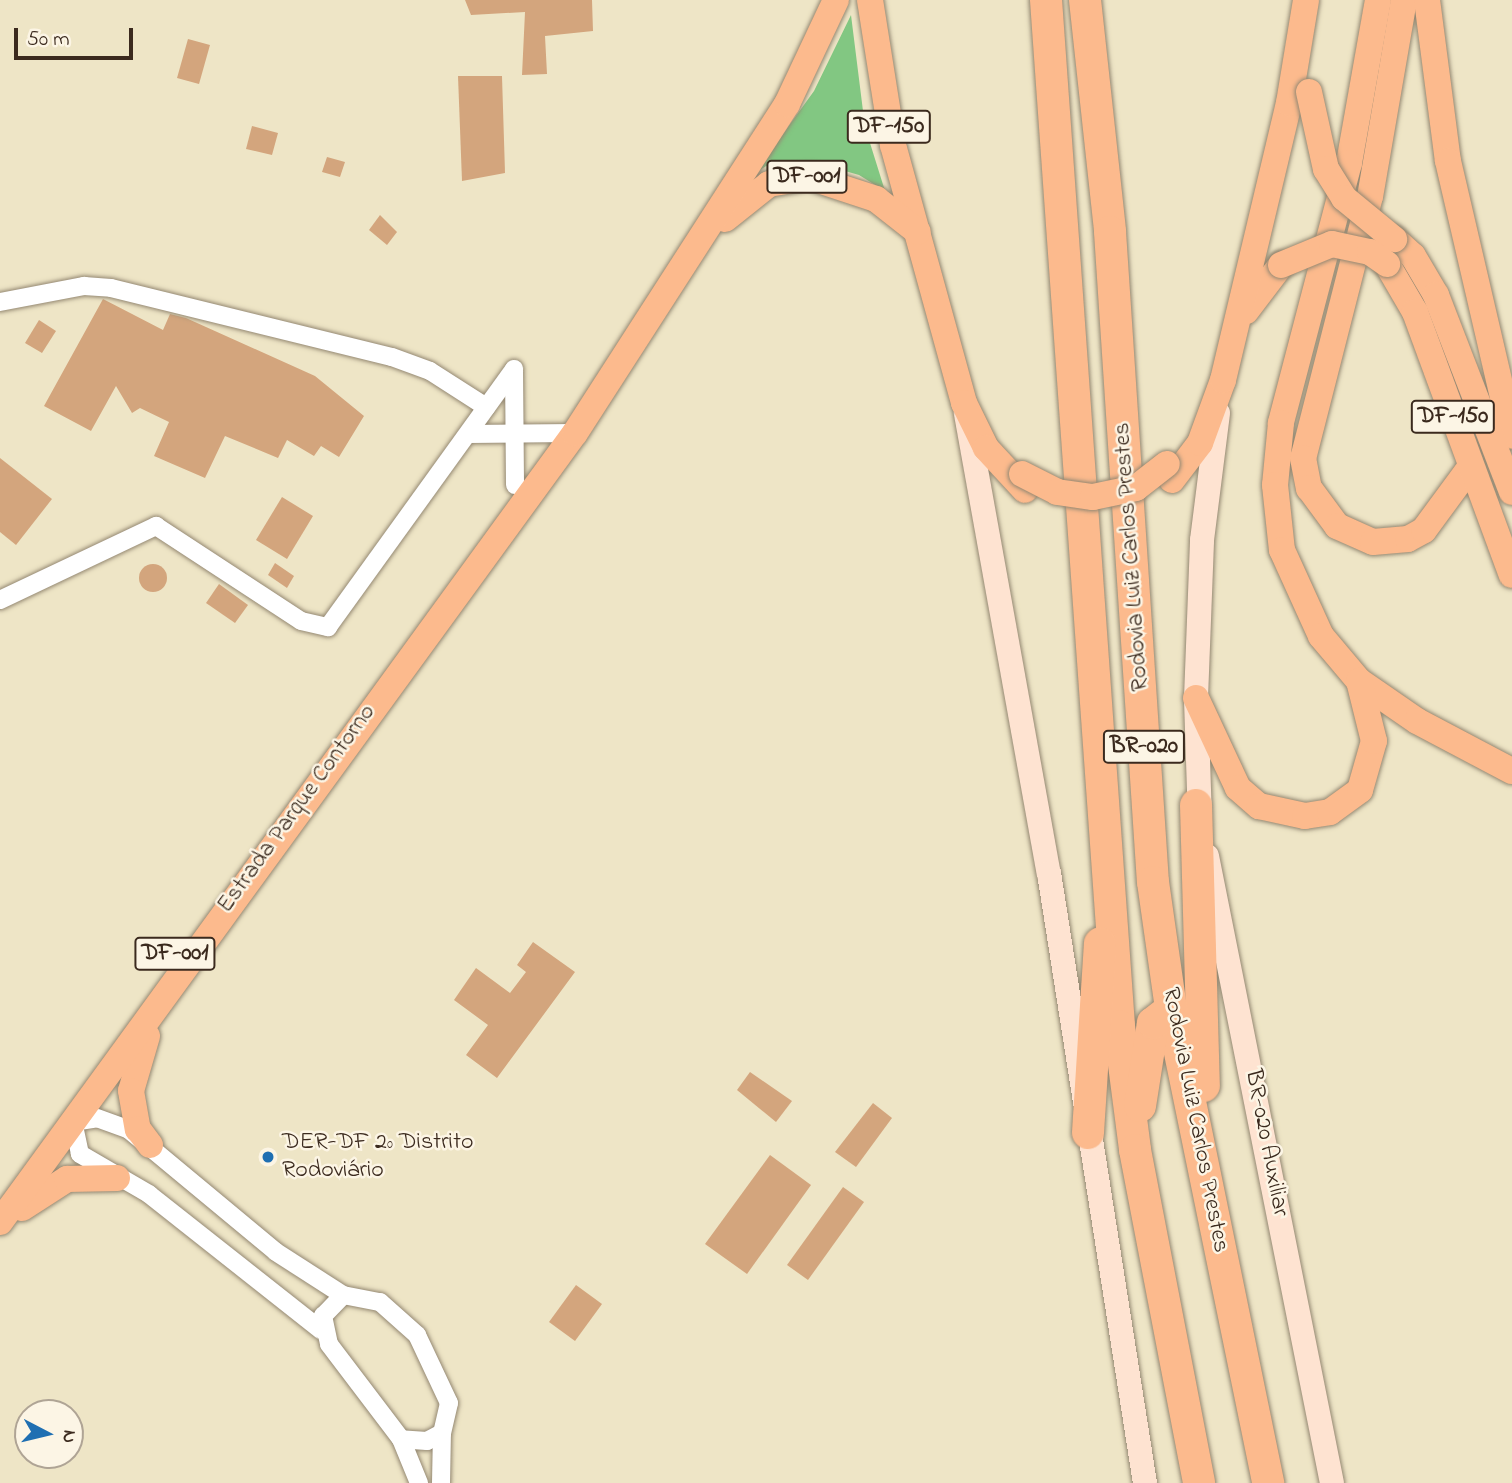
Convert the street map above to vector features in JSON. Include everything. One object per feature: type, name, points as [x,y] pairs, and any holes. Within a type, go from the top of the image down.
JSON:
[{"type":"highway","name":"Rodovia Luiz Carlos Prestes","points":[[1046,0],[1111,887],[1135,1150],[1199,1483]]},
{"type":"highway","name":"Rodovia Luiz Carlos Prestes","points":[[1085,0],[1110,232],[1153,881],[1171,1009],[1268,1483]]},
{"type":"highway","points":[[1196,805],[1206,1178]]},
{"type":"highway","points":[[1088,1133],[1092,1007],[1111,887]]},
{"type":"highway","points":[[1135,1150],[1153,1023],[1171,1009]]},
{"type":"main road","name":"Estrada Parque Contorno","points":[[0,1222],[703,240],[804,76],[836,0]]},
{"type":"main road","name":"DF-150","points":[[870,0],[883,98],[964,403],[986,448],[1024,482],[1067,506],[1111,508],[1170,472],[1200,443],[1223,380],[1303,34],[1306,0]]},
{"type":"main road","points":[[1378,0],[1349,163],[1281,424],[1275,485],[1292,582],[1321,636],[1359,681],[1417,721],[1512,771]]},
{"type":"main road","points":[[1404,0],[1370,196],[1303,458],[1309,488],[1337,526],[1373,542],[1408,539],[1424,530],[1471,466]]},
{"type":"main road","points":[[1427,0],[1448,160],[1512,436]]},
{"type":"main road","name":"DF-150","points":[[1303,34],[1309,92],[1325,169],[1344,198],[1413,256],[1436,295],[1512,492]]},
{"type":"main road","name":"Estrada Parque Contorno","points":[[703,240],[769,184],[809,177],[876,199],[918,232]]},
{"type":"main road","name":"DF-150","points":[[1234,334],[1281,265],[1332,244],[1370,252],[1387,264],[1415,312],[1512,575]]},
{"type":"main road","points":[[1170,472],[1189,427],[1228,301],[1253,251]]},
{"type":"main road","points":[[943,321],[995,438],[1024,482]]},
{"type":"main road","name":"BR-020 Auxiliar","points":[[1223,380],[1202,540],[1196,698],[1196,805],[1332,1483]]},
{"type":"main road","points":[[964,403],[1145,1483]]},
{"type":"main road","name":"Estrada Parque Contorno","points":[[0,1199],[515,485],[567,432]]},
{"type":"main road","points":[[1196,698],[1238,788],[1259,806],[1305,817],[1339,807],[1360,790],[1374,741],[1359,681]]},
{"type":"main road","points":[[150,1145],[133,1112],[132,1073],[170,986]]},
{"type":"main road","points":[[40,1145],[73,1122],[85,1084]]},
{"type":"main road","points":[[0,1237],[51,1184],[117,1178]]},
{"type":"street","points":[[0,302],[84,286],[111,288],[392,357],[430,371],[486,407]]},
{"type":"street","points":[[0,600],[156,526],[301,621],[328,626],[514,369],[518,433],[515,485]]},
{"type":"street","points":[[468,434],[567,432]]},
{"type":"street","points":[[419,1483],[401,1439],[321,1330],[149,1194],[117,1178],[80,1154],[73,1122],[114,1122],[150,1145],[170,1168],[226,1212],[343,1295],[380,1302],[417,1335],[449,1403],[442,1433],[441,1483]]},
{"type":"street","points":[[149,1194],[170,1168]]},
{"type":"street","points":[[204,1237],[226,1212]]},
{"type":"street","points":[[321,1330],[327,1307],[343,1295]]},
{"type":"street","points":[[401,1439],[427,1441],[442,1433]]},
{"type":"green space","points":[[851,15],[865,127],[885,191],[859,175],[824,165],[769,164],[754,174],[814,91]]},
{"type":"building","points":[[465,0],[592,0],[593,31],[545,36],[547,74],[522,75],[525,12],[471,15]]},
{"type":"building","points":[[188,39],[210,45],[199,84],[177,78]]},
{"type":"building","points":[[458,76],[502,76],[505,173],[462,181]]},
{"type":"building","points":[[252,126],[278,133],[272,155],[246,149]]},
{"type":"building","points":[[327,157],[345,162],[340,177],[322,172]]},
{"type":"building","points":[[380,215],[397,232],[387,245],[369,230]]},
{"type":"building","points":[[103,299],[163,330],[170,314],[186,318],[315,376],[364,416],[339,457],[321,446],[314,456],[287,440],[278,458],[225,436],[205,478],[154,456],[169,422],[140,408],[132,413],[116,386],[91,431],[44,406]]},
{"type":"building","points":[[39,320],[56,331],[42,353],[25,343]]},
{"type":"building","points":[[0,458],[52,499],[16,545],[0,532]]},
{"type":"building","points":[[282,497],[313,516],[287,559],[256,540]]},
{"type":"building","points":[[275,563],[294,576],[287,588],[268,575]]},
{"type":"building","points":[[153,564],[163,568],[167,578],[163,588],[153,592],[143,588],[139,578],[143,568]]},
{"type":"building","points":[[219,584],[248,605],[235,623],[206,603]]},
{"type":"building","points":[[533,942],[575,972],[497,1078],[466,1055],[488,1025],[454,1000],[476,968],[510,993],[526,972],[517,965]]},
{"type":"building","points":[[750,1072],[792,1101],[776,1122],[737,1090]]},
{"type":"building","points":[[873,1103],[892,1118],[856,1167],[835,1152]]},
{"type":"building","points":[[770,1155],[811,1185],[747,1274],[705,1244]]},
{"type":"building","points":[[843,1187],[864,1202],[808,1280],[787,1265]]},
{"type":"building","points":[[576,1285],[602,1304],[575,1341],[549,1322]]},
{"type":"place","name":"DER-DF 2º Distrito Rodoviário","points":[[268,1157]]}]
